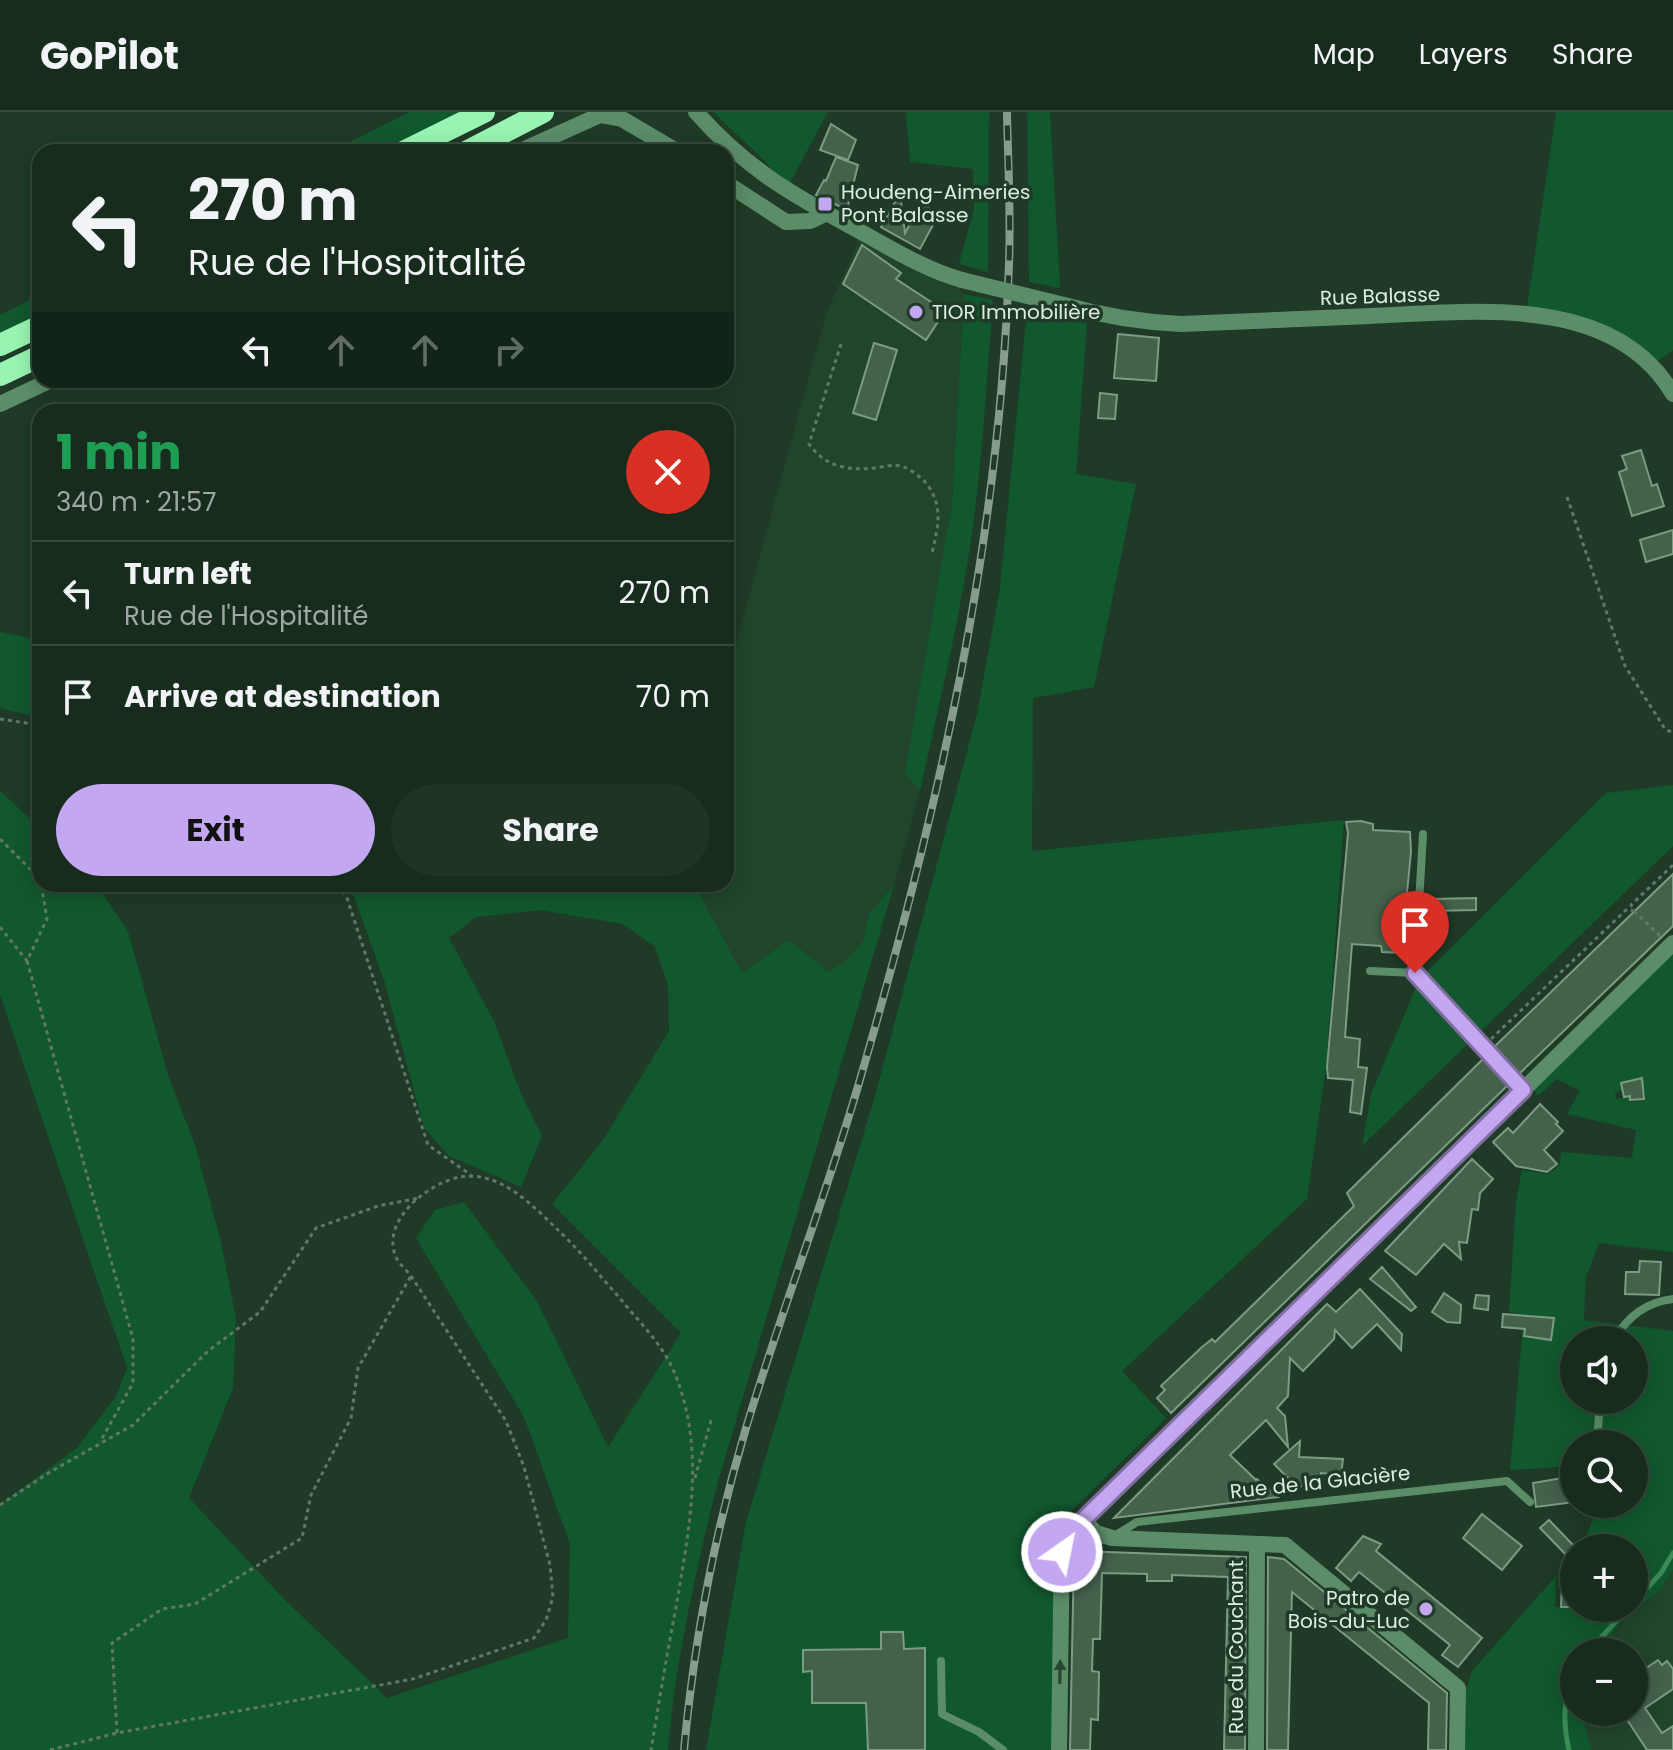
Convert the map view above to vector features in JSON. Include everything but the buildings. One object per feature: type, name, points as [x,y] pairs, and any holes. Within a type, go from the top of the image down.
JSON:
[{"type":"highway","points":[[419,144],[484,112]]},
{"type":"highway","points":[[481,144],[543,112]]},
{"type":"highway","points":[[0,345],[32,330]]},
{"type":"highway","points":[[0,375],[32,360]]},
{"type":"street","points":[[696,112],[727,144]]},
{"type":"street","points":[[536,144],[600,115],[622,119],[664,144]]},
{"type":"street","points":[[734,151],[743,160],[825,214]]},
{"type":"street","points":[[734,188],[786,222],[810,221],[825,214]]},
{"type":"street","name":"Rue Balasse","points":[[825,214],[914,261],[962,280],[1107,317],[1157,323],[1486,312],[1559,319],[1613,337],[1637,352],[1652,365],[1673,394]]},
{"type":"street","points":[[0,404],[34,388]]},
{"type":"street","points":[[1059,1750],[1062,1542],[1672,945]]},
{"type":"street","points":[[1083,1520],[1096,1533],[1112,1538],[1285,1545],[1458,1688],[1457,1750]]},
{"type":"street","name":"Rue du Couchant","points":[[1256,1750],[1257,1544]]},
{"type":"lane","points":[[1415,973],[1423,834]]},
{"type":"lane","points":[[1370,971],[1415,973],[1523,1090]]},
{"type":"lane","points":[[1621,1326],[1641,1308],[1673,1299]]},
{"type":"lane","name":"Rue de la Glacière","points":[[1112,1538],[1137,1522],[1507,1481],[1530,1502]]},
{"type":"lane","points":[[941,1661],[942,1714],[979,1732],[1003,1750]]},
{"type":"path","points":[[841,344],[809,444],[818,456],[834,465],[857,470],[897,465],[922,479],[938,504],[939,524],[932,553]]},
{"type":"path","points":[[1567,497],[1625,666],[1665,729],[1673,733]]},
{"type":"path","points":[[0,719],[32,724]]},
{"type":"path","points":[[0,839],[32,873]]},
{"type":"path","points":[[1672,945],[1631,905],[1673,865]]},
{"type":"path","points":[[27,961],[47,919],[43,892]]},
{"type":"path","points":[[343,892],[428,1145],[471,1175],[508,1187],[531,1204],[574,1245],[657,1343],[682,1393],[694,1482]]},
{"type":"path","points":[[1483,1048],[1627,909],[1634,911]]},
{"type":"path","points":[[0,927],[27,961],[133,1339],[133,1383],[98,1445]]},
{"type":"path","points":[[50,1750],[117,1733],[413,1679],[534,1638],[546,1620],[553,1597],[550,1565],[524,1467],[506,1421],[396,1257],[394,1227],[419,1198],[451,1179],[471,1175]]},
{"type":"path","points":[[0,1505],[133,1425],[208,1351],[260,1312],[316,1228],[378,1206],[419,1198]]},
{"type":"path","points":[[117,1733],[112,1643],[162,1609],[195,1604],[302,1538],[311,1495],[351,1418],[358,1368],[411,1276]]},
{"type":"path","points":[[651,1750],[688,1536],[694,1482],[712,1417]]},
{"type":"shaded area","points":[[862,233],[944,274],[964,294],[952,503],[906,772],[920,791],[894,885],[869,914],[863,941],[847,960],[828,973],[741,973],[698,892],[734,892],[734,651],[826,314]]},
{"type":"shaded area","points":[[1673,1570],[1673,1750],[1591,1750],[1585,1726],[1648,1726],[1648,1638],[1610,1638],[1620,1622],[1648,1622],[1648,1600],[1659,1592]]},
{"type":"green space","points":[[410,112],[462,112],[400,144],[345,144]]},
{"type":"green space","points":[[713,112],[828,112],[786,190],[767,163]]},
{"type":"green space","points":[[906,112],[989,112],[988,272],[959,264],[974,209],[973,169],[910,162]]},
{"type":"green space","points":[[1027,112],[1050,112],[1060,288],[1029,282]]},
{"type":"green space","points":[[1556,112],[1673,112],[1673,350],[1652,365],[1637,352],[1526,314]]},
{"type":"green space","points":[[964,294],[993,300],[982,441],[962,593],[920,791],[905,773],[952,503]]},
{"type":"green space","points":[[32,299],[32,319],[0,334],[0,315]]},
{"type":"green space","points":[[1027,309],[1087,323],[1076,474],[1136,484],[1094,687],[1033,698],[1032,851],[1344,820],[1326,1068],[1307,1199],[1122,1371],[1166,1418],[1066,1516],[1062,1552],[1059,1750],[706,1750],[746,1522],[875,1096],[977,714],[1000,588]]},
{"type":"green space","points":[[0,632],[32,638],[32,716],[0,708]]},
{"type":"green space","points":[[1673,785],[1673,846],[1362,1146],[1371,1094],[1419,980],[1606,793]]},
{"type":"green space","points":[[0,791],[32,821],[32,892],[101,892],[128,931],[168,1075],[195,1145],[221,1242],[236,1319],[233,1388],[189,1498],[286,1601],[387,1698],[568,1638],[570,1544],[524,1417],[416,1238],[435,1210],[464,1202],[537,1301],[608,1447],[681,1333],[552,1204],[603,1140],[669,1031],[668,985],[655,947],[623,924],[540,910],[476,917],[449,938],[494,1021],[521,1094],[542,1136],[521,1187],[449,1156],[424,1128],[384,980],[350,892],[698,892],[742,973],[789,940],[829,972],[847,960],[863,941],[869,914],[894,885],[715,1492],[681,1653],[668,1750],[0,1750],[0,1504],[77,1448],[116,1396],[127,1368],[0,995]]},
{"type":"green space","points":[[1673,943],[1673,1252],[1599,1243],[1586,1277],[1584,1320],[1633,1326],[1560,1326],[1560,1414],[1648,1414],[1648,1328],[1673,1331],[1673,1570],[1659,1592],[1648,1600],[1648,1534],[1587,1534],[1593,1518],[1648,1518],[1648,1430],[1560,1430],[1560,1467],[1510,1470],[1524,1315],[1509,1312],[1516,1202],[1522,1170],[1548,1174],[1560,1165],[1561,1152],[1632,1158],[1636,1130],[1567,1114],[1580,1091],[1557,1079],[1538,1096],[1529,1084]],"holes":[[[1644,1087],[1645,1101],[1629,1102],[1629,1097],[1616,1099],[1615,1092]]]},
{"type":"green space","points":[[1556,1576],[1555,1607],[1560,1607],[1560,1622],[1620,1622],[1610,1638],[1560,1638],[1560,1726],[1585,1726],[1591,1750],[1457,1750],[1458,1688],[1467,1687],[1472,1671]]},
{"type":"waterway","points":[[1648,1587],[1673,1553]]},
{"type":"waterway","points":[[1601,1638],[1615,1622]]},
{"type":"waterway","points":[[1565,1726],[1569,1750]]},
{"type":"railway","points":[[684,1750],[700,1628],[725,1507],[746,1428],[859,1083],[914,882],[960,678],[993,472],[1003,368],[1010,245],[1007,112]]},
{"type":"place","name":"Houdeng-Aimeries Pont Balasse","points":[[825,204]]},
{"type":"place","name":"TIOR Immobilière","points":[[916,312]]},
{"type":"place","name":"Patro de Bois-du-Luc","points":[[1426,1609]]},
{"type":"route","points":[[1062,1552],[1062,1542],[1083,1520],[1523,1090],[1415,973]]}]
